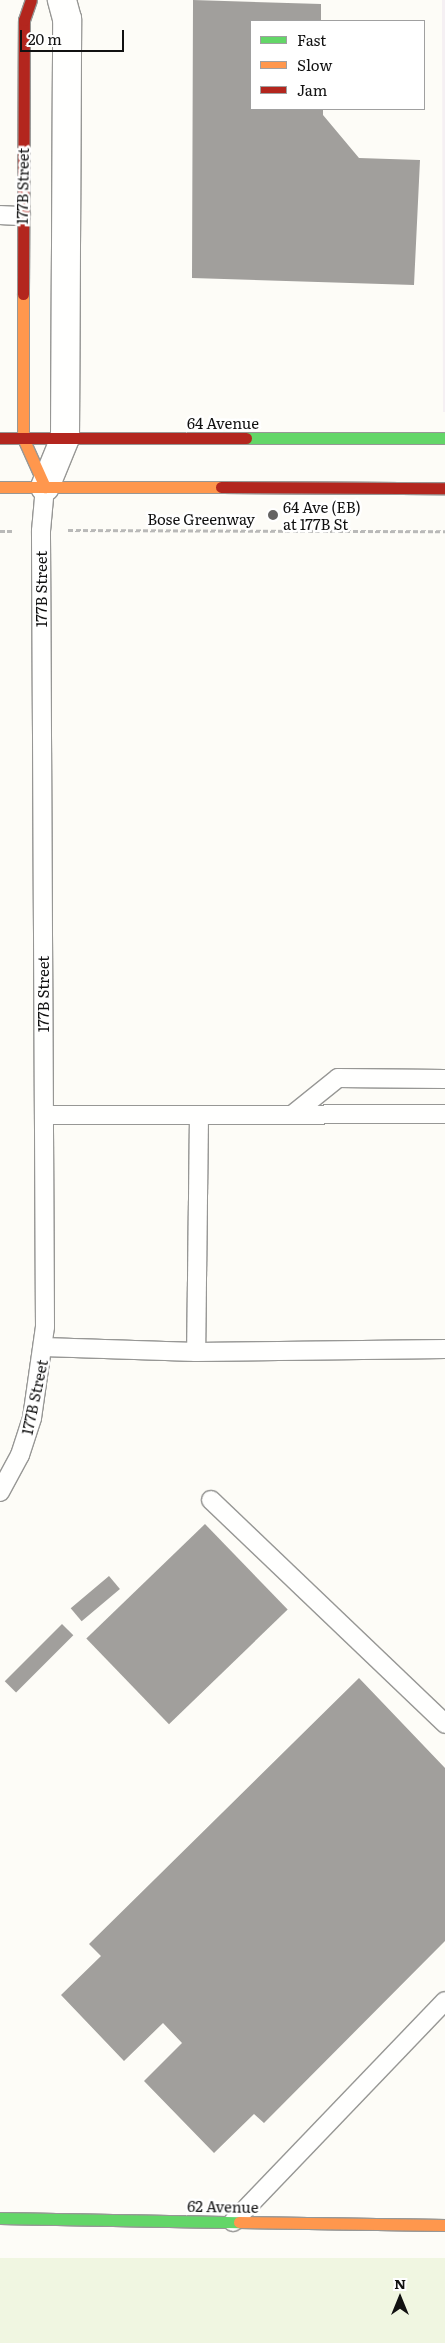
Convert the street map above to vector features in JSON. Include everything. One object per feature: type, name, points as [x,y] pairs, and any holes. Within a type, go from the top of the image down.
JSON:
[{"type":"street","name":"177B Street","points":[[31,0],[24,20],[21,216],[23,438],[45,488]]},
{"type":"street","name":"177B Street","points":[[45,488],[65,438],[67,19],[62,0]]},
{"type":"street","name":"64 Avenue","points":[[0,438],[445,438]]},
{"type":"street","points":[[0,488],[445,488]]},
{"type":"street","name":"62 Avenue","points":[[0,2218],[445,2225]]},
{"type":"lane","points":[[0,215],[21,216]]},
{"type":"lane","name":"177B Street","points":[[0,1492],[20,1455],[32,1418],[43,1347],[44,1115],[41,530],[45,488]]},
{"type":"lane","points":[[292,1115],[338,1078],[445,1079]]},
{"type":"lane","points":[[44,1115],[445,1114]]},
{"type":"lane","points":[[196,1352],[199,1116]]},
{"type":"lane","points":[[43,1347],[196,1352],[445,1349]]},
{"type":"lane","points":[[212,1500],[445,1724]]},
{"type":"lane","points":[[233,2222],[445,2001]]},
{"type":"path","name":"Bose Greenway","points":[[77,530],[445,530]]},
{"type":"shaded area","points":[[442,0],[445,0],[445,412],[443,412]]},
{"type":"green space","points":[[0,2258],[445,2258],[445,2343],[0,2343]]},
{"type":"building","points":[[193,0],[321,4],[321,20],[250,20],[250,110],[323,110],[323,115],[359,158],[420,160],[414,285],[192,278]]},
{"type":"building","points":[[205,1524],[288,1610],[169,1724],[86,1639]]},
{"type":"building","points":[[109,1576],[120,1589],[82,1621],[71,1608]]},
{"type":"building","points":[[62,1624],[73,1635],[16,1693],[5,1681]]},
{"type":"building","points":[[359,1678],[445,1768],[445,1941],[264,2123],[254,2114],[214,2153],[144,2081],[182,2043],[163,2023],[124,2061],[61,1995],[101,1956],[89,1944]]},
{"type":"traffic: fast","points":[[246,438],[445,438]]},
{"type":"traffic: fast","points":[[0,2218],[239,2222]]},
{"type":"traffic: slow","points":[[23,294],[23,438],[45,487]]},
{"type":"traffic: slow","points":[[0,487],[221,487]]},
{"type":"traffic: slow","points":[[239,2222],[445,2225]]},
{"type":"traffic: jam","points":[[23,294],[24,20],[31,0]]},
{"type":"traffic: jam","points":[[0,438],[246,438]]},
{"type":"traffic: jam","points":[[221,487],[445,488]]},
{"type":"place","name":"64 Ave (EB) at 177B St","points":[[273,515]]}]
